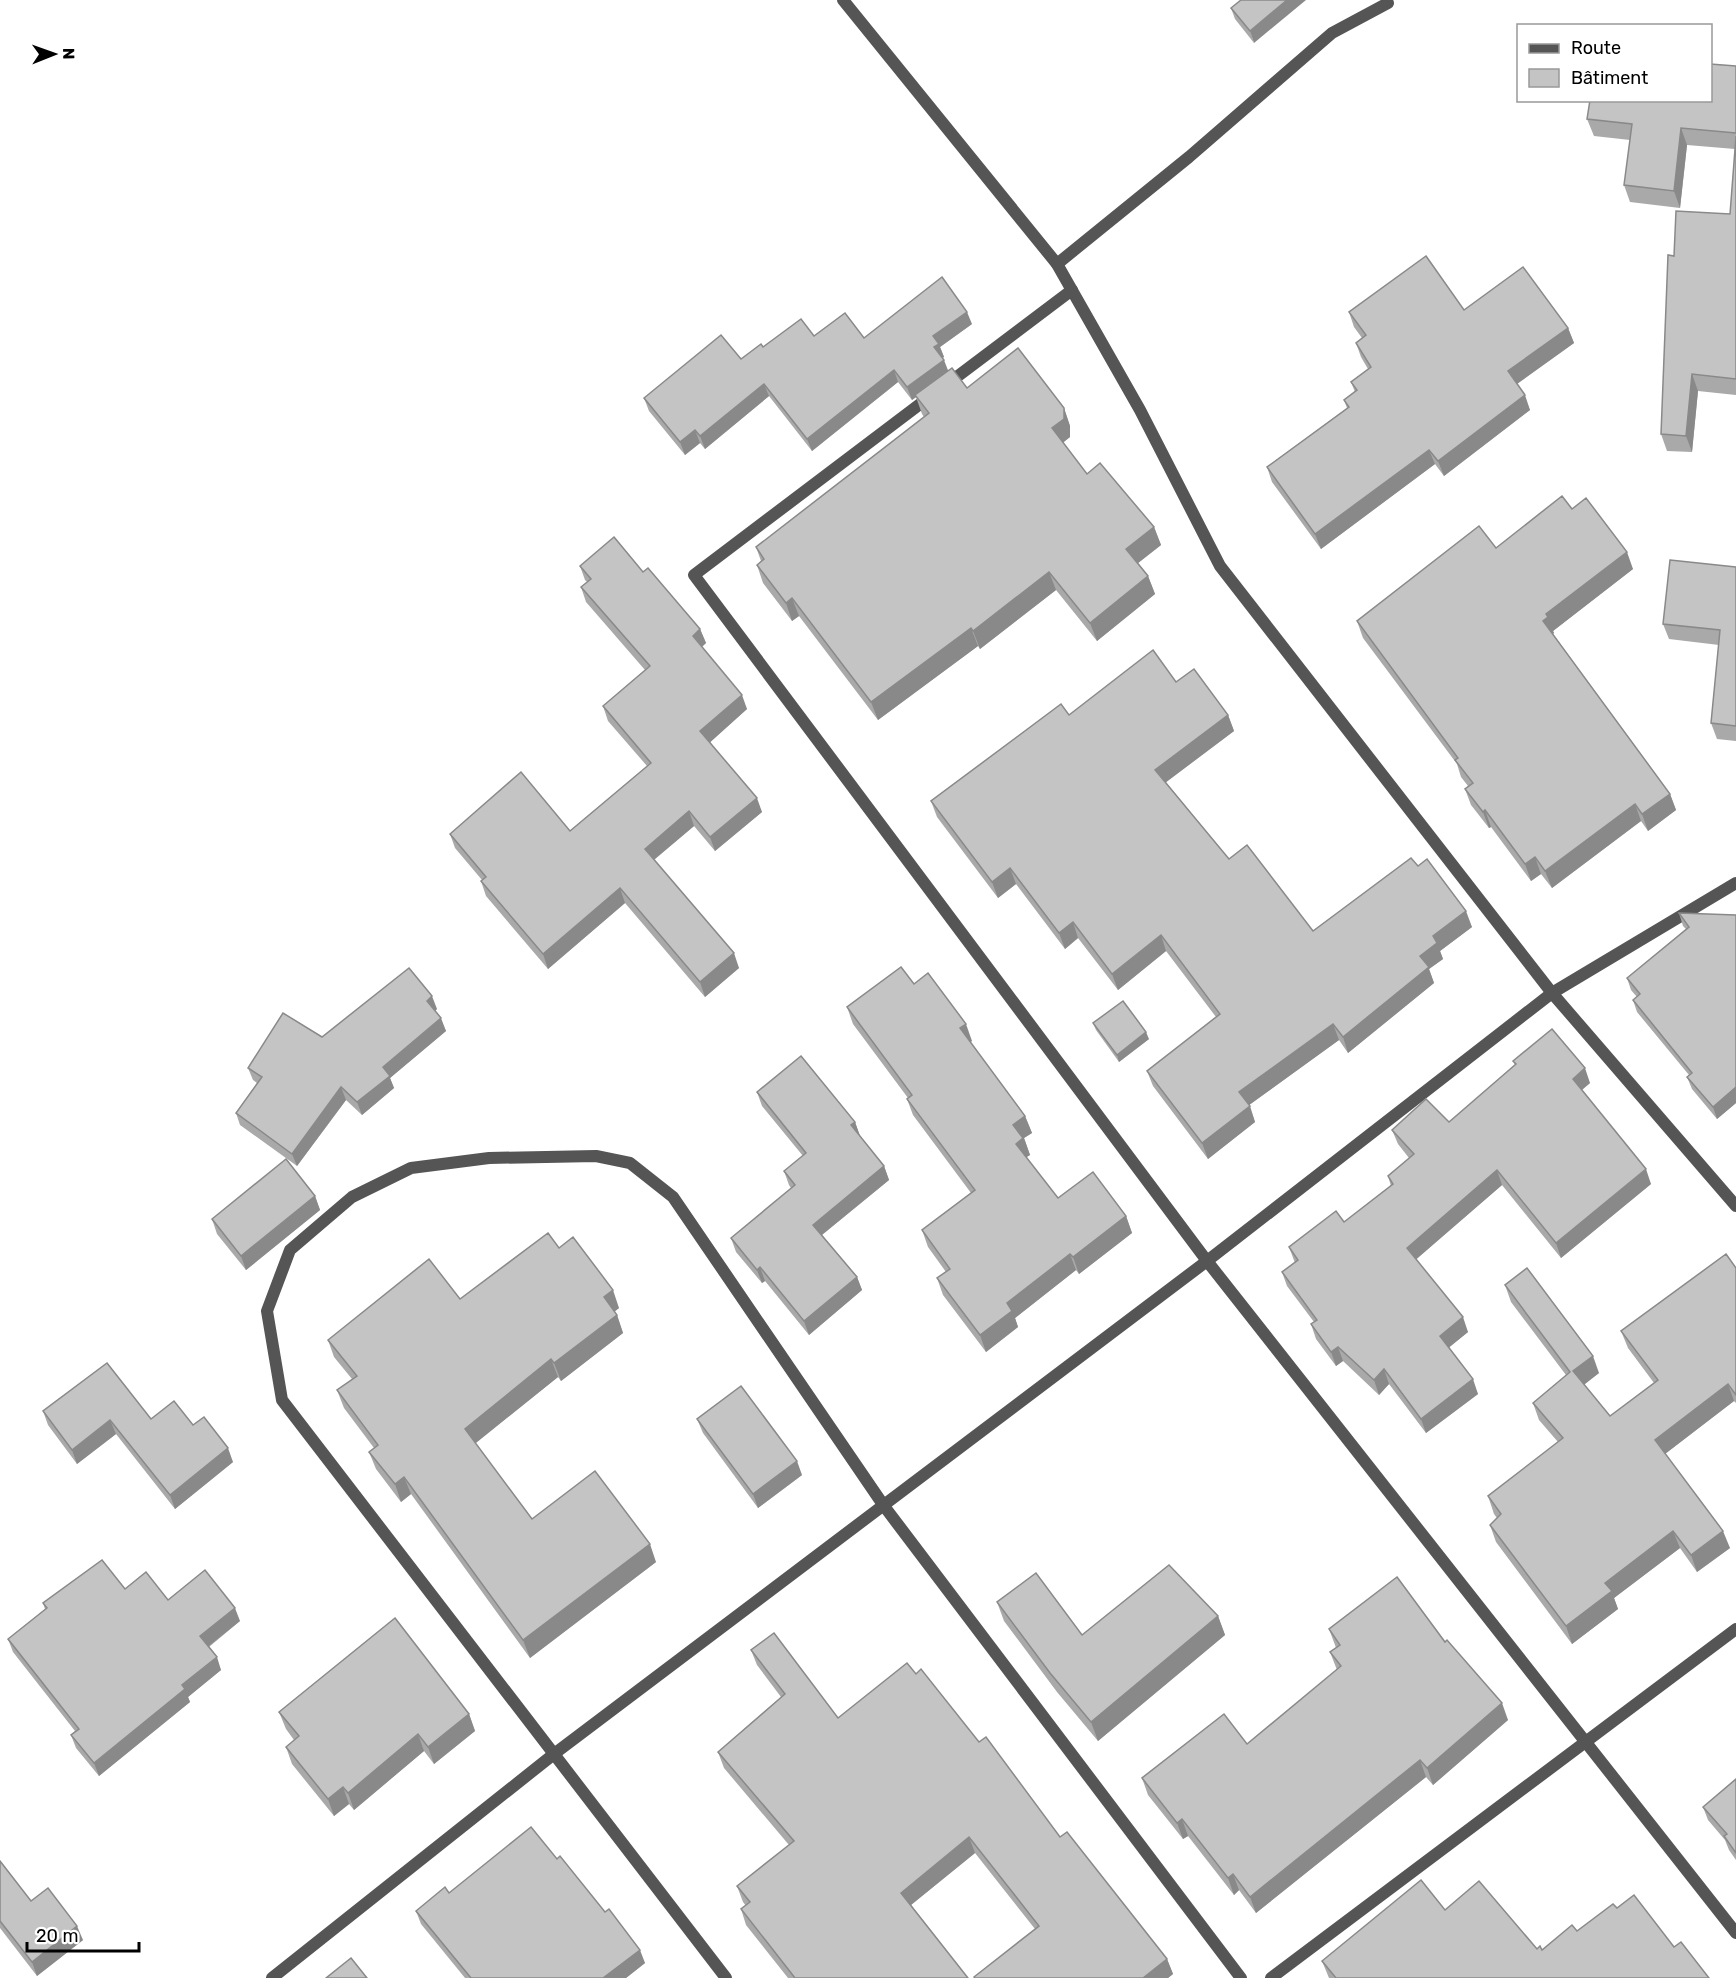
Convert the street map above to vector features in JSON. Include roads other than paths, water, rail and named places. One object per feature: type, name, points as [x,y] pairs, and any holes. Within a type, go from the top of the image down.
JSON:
[{"type":"street","points":[[843,0],[1057,264],[1140,410],[1220,566],[1552,993],[1736,1206]]},
{"type":"street","points":[[1057,264],[1189,157],[1332,33],[1388,3]]},
{"type":"street","points":[[1072,290],[694,575],[1207,1262],[1736,1933]]},
{"type":"street","points":[[272,1978],[554,1754],[1207,1262],[1552,993],[1736,883]]},
{"type":"street","points":[[726,1978],[282,1400],[267,1311],[290,1250],[352,1197],[411,1168],[489,1158],[596,1156],[630,1163],[673,1197],[884,1506],[1241,1978]]},
{"type":"street","points":[[1270,1978],[1736,1629]]}]
